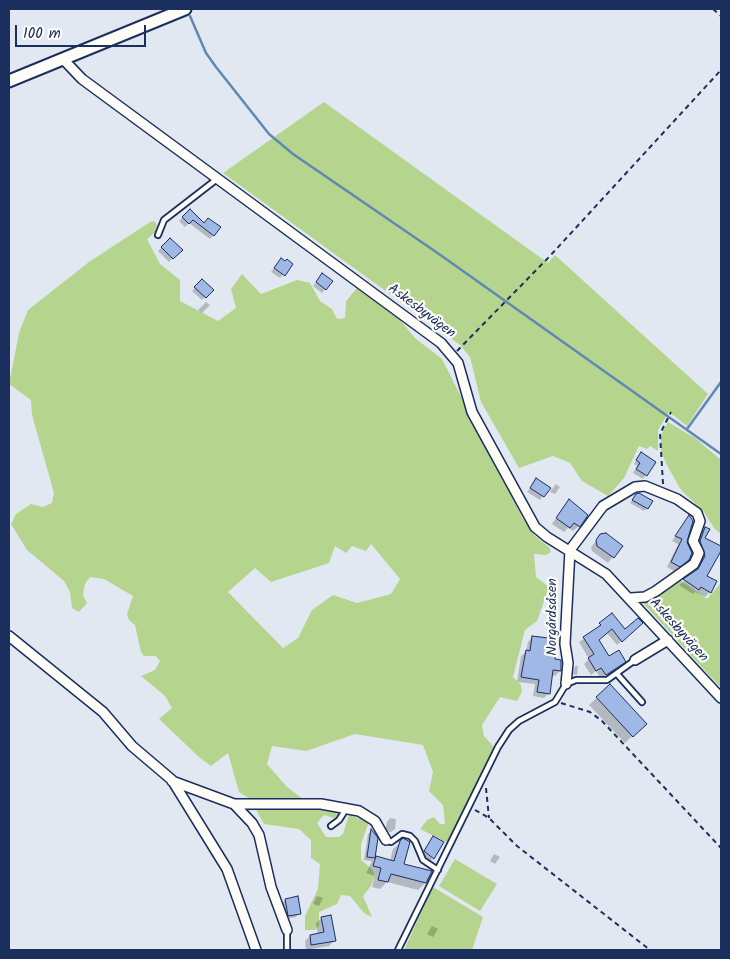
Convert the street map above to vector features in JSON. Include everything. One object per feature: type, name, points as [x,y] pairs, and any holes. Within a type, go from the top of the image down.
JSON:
[{"type":"street","points":[[9,81],[172,11],[185,9]]},
{"type":"street","name":"Askesbyvägen","points":[[63,58],[82,79],[441,343],[453,355],[461,370],[472,412],[530,520],[541,533],[606,574],[631,598],[721,698]]},
{"type":"street","points":[[570,550],[603,506],[635,487],[645,486],[664,493],[697,513],[700,521],[693,541],[699,553],[694,564],[649,596],[631,598]]},
{"type":"street","name":"Norgårdsåsen","points":[[566,684],[568,663],[565,644],[570,550]]},
{"type":"street","points":[[9,636],[103,712],[137,752],[172,780],[234,804],[321,804],[359,811],[375,821],[386,840]]},
{"type":"street","points":[[635,660],[668,640]]},
{"type":"street","points":[[172,780],[227,869],[255,948]]},
{"type":"street","points":[[234,804],[252,823],[259,835],[271,887],[287,930]]},
{"type":"lane","points":[[158,235],[164,220],[218,178]]},
{"type":"lane","points":[[398,950],[509,730],[519,721],[555,702],[566,684],[576,680],[607,680],[635,660]]},
{"type":"lane","points":[[617,674],[642,702]]},
{"type":"lane","points":[[331,826],[339,820],[346,808]]},
{"type":"lane","points":[[386,840],[391,842],[402,834],[410,836],[418,846],[423,860],[438,870]]},
{"type":"lane","points":[[287,930],[287,950]]},
{"type":"path","points":[[713,9],[721,16]]},
{"type":"path","points":[[453,355],[509,298],[721,70]]},
{"type":"path","points":[[664,493],[659,449],[660,434],[672,412]]},
{"type":"path","points":[[555,702],[590,712],[602,721],[721,848]]},
{"type":"path","points":[[484,777],[486,778],[490,818]]},
{"type":"path","points":[[469,807],[490,818],[517,846],[650,950]]},
{"type":"green space","points":[[324,102],[548,263],[555,255],[708,394],[687,426],[669,412],[658,430],[658,451],[650,446],[647,449],[639,446],[624,478],[608,496],[582,481],[570,463],[553,456],[519,468],[481,402],[470,357],[460,345],[223,173]]},
{"type":"green space","points":[[154,221],[157,225],[155,232],[147,239],[160,264],[180,280],[180,301],[218,321],[236,308],[231,289],[242,274],[261,294],[297,280],[310,283],[320,301],[332,309],[337,319],[345,318],[346,301],[357,288],[400,320],[415,338],[442,359],[522,517],[535,536],[549,547],[551,552],[546,555],[534,554],[536,577],[549,587],[537,621],[525,630],[513,677],[521,685],[522,692],[517,701],[500,697],[482,725],[484,736],[494,747],[448,843],[420,829],[427,820],[434,817],[440,824],[445,824],[443,805],[429,791],[433,772],[423,745],[355,734],[306,751],[272,746],[267,764],[287,787],[311,805],[339,810],[339,816],[334,818],[324,815],[317,823],[326,837],[339,837],[343,834],[349,815],[369,822],[361,844],[361,860],[372,869],[375,876],[371,886],[363,896],[372,917],[364,913],[350,896],[341,895],[337,904],[319,912],[319,926],[315,930],[305,930],[305,916],[318,889],[320,864],[311,858],[311,840],[299,829],[264,824],[250,799],[239,792],[228,753],[211,766],[159,719],[172,708],[165,696],[141,676],[155,670],[160,661],[156,656],[144,656],[141,652],[135,625],[129,620],[127,614],[133,596],[104,579],[90,577],[85,584],[83,595],[87,603],[79,612],[72,608],[70,592],[64,581],[27,550],[11,524],[16,514],[31,504],[43,507],[52,503],[54,493],[32,415],[31,400],[9,384],[19,333],[28,310],[89,262]],"holes":[[[371,544],[400,579],[391,594],[357,603],[333,595],[312,610],[298,638],[283,648],[228,592],[255,568],[271,582],[329,563],[335,546],[346,553],[352,546],[366,551]]]},
{"type":"green space","points":[[668,422],[695,438],[721,460],[721,534],[714,528],[704,512],[681,490],[668,467],[661,452],[661,435]]},
{"type":"green space","points":[[677,578],[707,599],[721,583],[721,688],[642,602]]},
{"type":"green space","points":[[455,859],[497,884],[480,911],[439,886]]},
{"type":"green space","points":[[433,887],[483,917],[472,950],[404,950]]},
{"type":"building","points":[[190,209],[204,223],[208,218],[221,227],[214,236],[193,220],[189,224],[182,217]]},
{"type":"building","points":[[170,238],[183,250],[173,259],[161,247]]},
{"type":"building","points":[[281,258],[285,261],[287,259],[293,264],[285,276],[274,268]]},
{"type":"building","points":[[322,273],[333,281],[326,290],[316,282]]},
{"type":"building","points":[[202,279],[214,290],[206,298],[194,287]]},
{"type":"building","points":[[641,452],[656,462],[647,476],[636,469],[640,463],[636,460]]},
{"type":"building","points":[[536,478],[551,488],[544,497],[530,488]]},
{"type":"building","points":[[639,493],[653,501],[648,509],[632,500]]},
{"type":"building","points":[[569,499],[588,515],[580,527],[574,523],[570,528],[556,518]]},
{"type":"building","points":[[689,515],[693,521],[687,542],[692,553],[689,560],[680,567],[671,562],[682,539],[675,536]]},
{"type":"building","points":[[705,527],[710,529],[705,538],[721,546],[721,551],[707,576],[717,581],[711,593],[701,587],[699,590],[683,579],[698,569],[705,556],[700,541]]},
{"type":"building","points":[[606,533],[623,546],[614,558],[597,546],[596,540],[600,534]]},
{"type":"building","points":[[612,613],[625,629],[638,618],[643,623],[622,642],[612,629],[599,640],[609,656],[619,650],[626,662],[606,675],[601,668],[596,671],[588,658],[594,654],[583,637],[601,625],[599,623]]},
{"type":"building","points":[[532,636],[557,639],[555,659],[561,660],[561,671],[553,670],[550,694],[537,692],[539,680],[521,677],[526,650],[530,651]]},
{"type":"building","points":[[610,684],[647,724],[633,737],[596,697]]},
{"type":"building","points":[[371,829],[378,838],[375,858],[367,857]]},
{"type":"building","points":[[433,836],[444,842],[434,859],[424,851]]},
{"type":"building","points":[[403,838],[410,842],[404,864],[432,871],[426,883],[391,874],[388,882],[378,880],[381,868],[373,866],[376,856],[394,861],[400,841]]},
{"type":"building","points":[[298,896],[301,914],[288,916],[285,899]]},
{"type":"building","points":[[331,915],[336,941],[311,945],[310,935],[324,932],[321,917]]},
{"type":"waterway","points":[[190,16],[206,53],[216,67],[269,134],[293,154],[439,254],[721,454]]},
{"type":"waterway","points":[[687,429],[721,382]]}]
